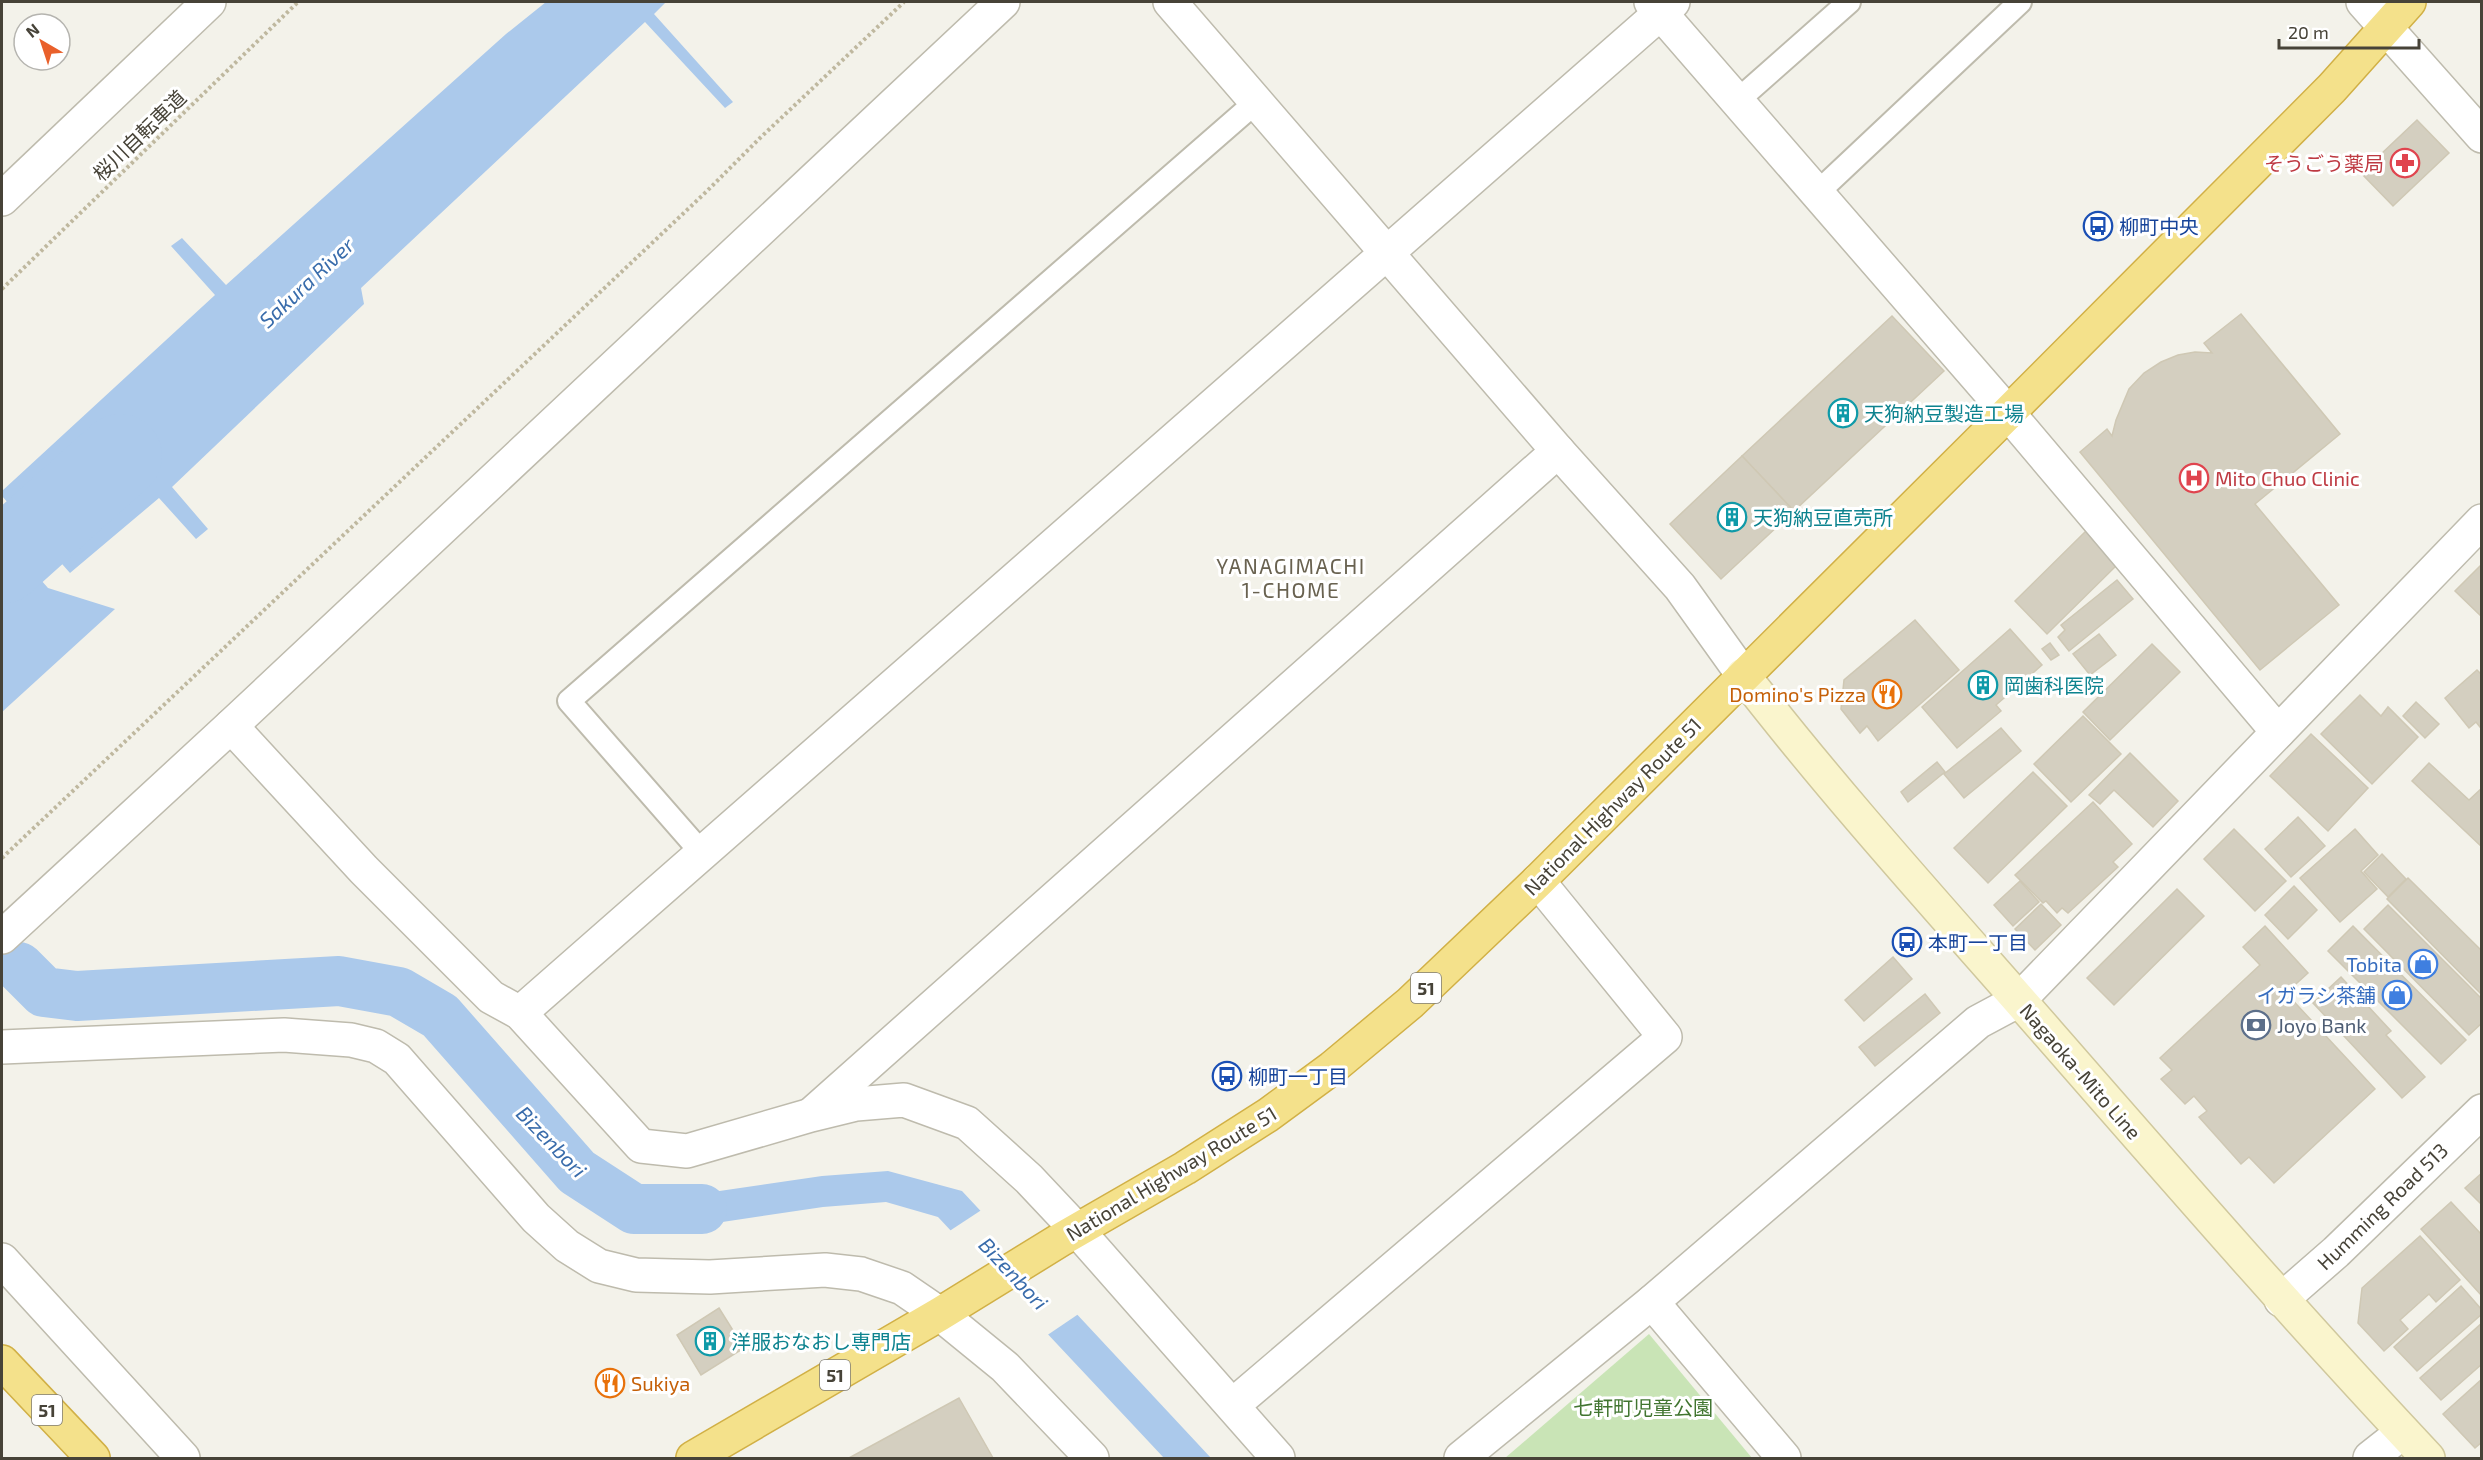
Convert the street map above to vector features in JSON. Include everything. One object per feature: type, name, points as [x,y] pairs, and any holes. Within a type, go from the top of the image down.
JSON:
[{"type":"highway","name":"National Highway Route 51","points":[[693,1458],[940,1314],[1068,1235],[1185,1168],[1269,1115],[1332,1068],[1410,1003],[1538,881],[2008,413],[2332,88],[2409,2]]},
{"type":"highway","name":"51","points":[[2,1362],[93,1458]]},
{"type":"main road","name":"Nagaoka-Mito Line","points":[[1743,675],[1803,751],[2019,1000],[2282,1300],[2428,1458]]},
{"type":"street","points":[[2,199],[209,2]]},
{"type":"street","points":[[11,928],[231,726],[1003,2]]},
{"type":"street","points":[[1170,2],[1558,451],[1680,587],[1743,675]]},
{"type":"street","points":[[2364,2],[2481,136]]},
{"type":"street","points":[[520,1013],[1388,252],[1661,5],[1737,101],[2008,413],[2278,732]]},
{"type":"street","points":[[811,1115],[1558,451]]},
{"type":"street","points":[[1461,1458],[1652,1302],[1978,1022],[2019,1000],[2481,521]]},
{"type":"street","points":[[231,726],[364,870],[491,997],[520,1013],[641,1146],[687,1151],[856,1104],[904,1100],[966,1123],[1029,1179],[1068,1235],[1233,1405],[1278,1458]]},
{"type":"street","points":[[1233,1405],[1665,1037],[1538,881]]},
{"type":"street","points":[[2,1047],[284,1035],[351,1040],[376,1046],[397,1059],[536,1218],[567,1246],[599,1266],[636,1275],[700,1277],[825,1270],[861,1274],[902,1288],[940,1314],[1005,1367],[1092,1458]]},
{"type":"street","name":"Humming Road 513","points":[[2282,1300],[2336,1252],[2481,1111]]},
{"type":"street","points":[[2,1260],[183,1458]]},
{"type":"street","points":[[1652,1302],[1784,1458]]},
{"type":"street","points":[[2370,1458],[2403,1432]]},
{"type":"lane","points":[[1737,101],[1849,2]]},
{"type":"lane","points":[[1817,194],[2020,2]]},
{"type":"lane","points":[[702,853],[569,701],[1256,102]]},
{"type":"path","name":"桜川自転車道","points":[[2,289],[298,2]]},
{"type":"path","points":[[2,858],[904,2]]},
{"type":"green space","name":"七軒町児童公園","points":[[1649,1334],[1752,1458],[1505,1458]]},
{"type":"water","points":[[546,2],[666,2],[654,14],[733,102],[725,108],[645,22],[361,288],[364,304],[172,487],[208,529],[196,539],[159,498],[70,573],[2,496],[2,491],[215,295],[171,246],[182,238],[226,285],[506,34]]},
{"type":"water","points":[[2,536],[48,588],[115,609],[2,712]]},
{"type":"water","points":[[2,930],[51,979],[79,981],[74,1011],[33,1002],[2,972]]},
{"type":"water","points":[[888,1171],[962,1191],[1211,1458],[1164,1458],[938,1217],[886,1202],[823,1207],[689,1227],[630,1224],[637,1193],[692,1195],[822,1176]]},
{"type":"pier","points":[[983,1209],[1080,1313],[1046,1336],[948,1232]]},
{"type":"building","name":"そうごう薬局","points":[[2417,120],[2449,153],[2393,206],[2361,173]]},
{"type":"building","name":"Mito Chuo Clinic","points":[[2241,314],[2340,434],[2255,504],[2339,605],[2260,670],[2080,452],[2107,429],[2112,436],[2129,389],[2144,373],[2178,355],[2195,352],[2212,353],[2204,343]]},
{"type":"building","name":"天狗納豆製造工場","points":[[1892,316],[1944,371],[1794,511],[1742,456]]},
{"type":"building","name":"天狗納豆直売所","points":[[1742,456],[1794,511],[1721,579],[1670,524]]},
{"type":"building","points":[[2090,527],[2122,560],[2047,634],[2015,601]]},
{"type":"building","points":[[2482,564],[2482,617],[2455,591]]},
{"type":"building","points":[[2117,580],[2133,599],[2069,651],[2058,637],[2065,630],[2061,625]]},
{"type":"building","name":"Domino's Pizza","points":[[1915,620],[1959,670],[1878,741],[1867,726],[1860,733],[1841,709],[1844,680]]},
{"type":"building","name":"岡歯科医院","points":[[2010,629],[2042,665],[1996,705],[2001,711],[1957,748],[1922,707]]},
{"type":"building","points":[[2099,634],[2116,655],[2090,675],[2073,654]]},
{"type":"building","points":[[2050,643],[2059,655],[2051,660],[2042,649]]},
{"type":"building","points":[[2152,644],[2180,672],[2110,740],[2083,712]]},
{"type":"building","points":[[2477,670],[2482,675],[2482,726],[2480,727],[2476,722],[2469,728],[2445,698]]},
{"type":"building","points":[[2360,695],[2381,716],[2388,707],[2418,737],[2372,784],[2321,734]]},
{"type":"building","points":[[2416,702],[2439,724],[2425,738],[2403,716]]},
{"type":"building","points":[[2083,716],[2121,754],[2071,802],[2034,764]]},
{"type":"building","points":[[2001,728],[2021,751],[1964,798],[1944,774]]},
{"type":"building","points":[[2311,734],[2368,788],[2328,831],[2270,776]]},
{"type":"building","points":[[2130,753],[2178,801],[2153,827],[2114,790],[2100,804],[2089,795]]},
{"type":"building","points":[[1937,762],[1945,772],[1908,802],[1901,792]]},
{"type":"building","points":[[2429,763],[2469,800],[2482,788],[2482,847],[2412,781]]},
{"type":"building","points":[[2033,772],[2067,806],[1988,883],[1954,848]]},
{"type":"building","points":[[2093,802],[2132,844],[2113,862],[2118,867],[2068,913],[2062,908],[2057,913],[2046,901],[2043,903],[2015,875]]},
{"type":"building","points":[[2298,817],[2325,846],[2291,877],[2265,849]]},
{"type":"building","points":[[2234,829],[2286,881],[2255,911],[2204,859]]},
{"type":"building","points":[[2355,829],[2378,855],[2361,871],[2377,889],[2340,922],[2300,878]]},
{"type":"building","points":[[2382,854],[2406,879],[2388,897],[2364,872]]},
{"type":"building","points":[[2408,878],[2482,951],[2482,995],[2387,899]]},
{"type":"building","points":[[2020,881],[2039,902],[2013,926],[1994,905]]},
{"type":"building","points":[[2294,886],[2317,910],[2288,939],[2265,915]]},
{"type":"building","points":[[2177,889],[2204,916],[2114,1005],[2087,978]]},
{"type":"building","points":[[2041,904],[2061,925],[2035,950],[2015,929]]},
{"type":"building","name":"Tobita","points":[[2388,905],[2482,999],[2482,1023],[2469,1035],[2364,929]]},
{"type":"building","name":"Joyo Bank","points":[[2265,926],[2308,973],[2286,993],[2375,1089],[2274,1183],[2249,1157],[2241,1164],[2199,1117],[2207,1111],[2194,1096],[2185,1104],[2161,1079],[2172,1070],[2160,1058],[2260,965],[2243,947]]},
{"type":"building","name":"イガラシ茶舗","points":[[2353,926],[2466,1040],[2441,1064],[2328,951]]},
{"type":"building","points":[[1893,957],[1912,979],[1864,1021],[1845,1000]]},
{"type":"building","points":[[2341,977],[2391,1031],[2386,1035],[2425,1077],[2402,1098],[2313,1003]]},
{"type":"building","points":[[1925,994],[1940,1013],[1875,1066],[1859,1047]]},
{"type":"building","points":[[2482,1173],[2482,1205],[2465,1188]]},
{"type":"building","points":[[2451,1202],[2482,1235],[2482,1296],[2421,1229]]},
{"type":"building","points":[[2420,1236],[2460,1280],[2436,1302],[2429,1294],[2400,1320],[2408,1329],[2384,1351],[2358,1323],[2362,1288]]},
{"type":"building","points":[[2461,1286],[2482,1310],[2482,1314],[2417,1371],[2394,1347]]},
{"type":"building","name":"洋服おなおし専門店","points":[[719,1308],[744,1348],[701,1375],[677,1335]]},
{"type":"building","points":[[2482,1323],[2482,1364],[2441,1400],[2420,1378]]},
{"type":"building","points":[[2482,1379],[2482,1442],[2475,1448],[2443,1414]]},
{"type":"building","points":[[959,1398],[993,1458],[849,1458]]},
{"type":"waterway","name":"Sakura River","points":[[2,562],[120,456]]},
{"type":"waterway","name":"Bizenbori","points":[[19,967],[44,992],[77,996],[339,981],[399,992],[440,1016],[577,1172],[634,1209],[702,1209]]},
{"type":"place","name":"そうごう薬局","points":[[2405,163]]},
{"type":"place","name":"柳町中央","points":[[2098,226]]},
{"type":"place","name":"天狗納豆製造工場","points":[[1843,413]]},
{"type":"place","name":"Mito Chuo Clinic","points":[[2194,478]]},
{"type":"place","name":"天狗納豆直売所","points":[[1732,517]]},
{"type":"place","name":"岡歯科医院","points":[[1983,685]]},
{"type":"place","name":"Domino's Pizza","points":[[1887,694]]},
{"type":"place","name":"本町一丁目","points":[[1907,942]]},
{"type":"place","name":"Tobita","points":[[2423,964]]},
{"type":"place","name":"イガラシ茶舗","points":[[2397,995]]},
{"type":"place","name":"Joyo Bank","points":[[2256,1025]]},
{"type":"place","name":"柳町一丁目","points":[[1227,1076]]},
{"type":"place","name":"洋服おなおし専門店","points":[[710,1341]]},
{"type":"place","name":"Sukiya","points":[[610,1383]]},
{"type":"district","name":"YANAGIMACHI 1-CHOME","points":[[1291,577]]}]
